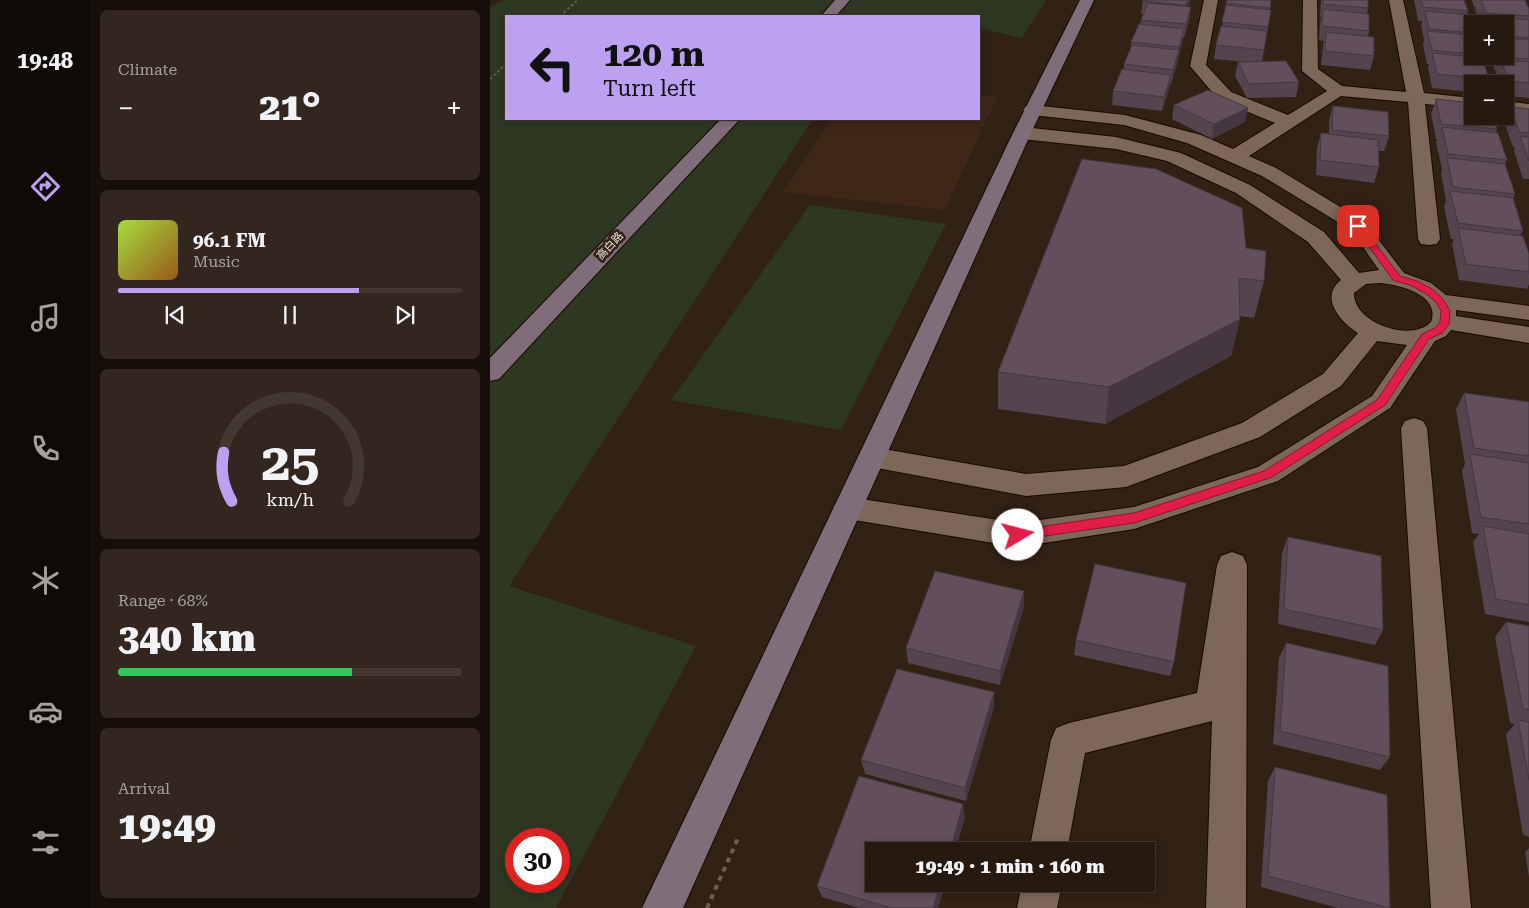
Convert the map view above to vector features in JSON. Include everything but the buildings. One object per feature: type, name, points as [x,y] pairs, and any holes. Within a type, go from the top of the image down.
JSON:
[{"type":"street","points":[[829,15],[843,0]]},
{"type":"street","points":[[662,908],[1027,122],[1087,0]]},
{"type":"street","points":[[1210,0],[1198,66],[1225,96],[1289,122]]},
{"type":"street","points":[[1310,0],[1310,71],[1338,91],[1464,102]]},
{"type":"street","points":[[1396,0],[1416,98],[1430,239]]},
{"type":"street","points":[[1234,156],[1338,91]]},
{"type":"street","points":[[1514,107],[1529,109]]},
{"type":"street","name":"高白路","points":[[490,373],[730,120]]},
{"type":"street","points":[[1027,122],[1125,120],[1194,139],[1269,172],[1358,226],[1396,278]]},
{"type":"street","points":[[1027,122],[1174,157],[1243,189],[1316,236],[1354,281]]},
{"type":"street","points":[[848,508],[1018,535],[1134,518],[1268,474],[1381,402],[1437,320],[1429,291],[1414,283],[1381,276],[1354,281],[1346,287],[1342,295],[1343,304],[1348,314],[1372,331],[1390,336],[1409,338],[1437,320],[1529,313]]},
{"type":"street","points":[[1437,320],[1529,335]]},
{"type":"street","points":[[872,457],[1026,485],[1126,476],[1251,430],[1332,380],[1372,331]]},
{"type":"street","points":[[1414,428],[1452,908]]},
{"type":"street","points":[[1050,842],[1069,740],[1212,705],[1232,565],[1226,908]]},
{"type":"street","points":[[1038,908],[1041,892]]},
{"type":"path","points":[[561,15],[578,0]]},
{"type":"path","points":[[490,79],[505,65]]},
{"type":"shaded area","points":[[980,95],[997,97],[945,210],[783,192],[831,120],[980,120]]},
{"type":"green space","points":[[502,0],[1046,0],[1022,38],[980,28],[980,15],[505,15],[505,120],[812,120],[509,586],[696,646],[570,882],[570,828],[505,828],[505,893],[564,893],[556,908],[490,908],[490,8]]},
{"type":"green space","points":[[810,205],[946,224],[841,430],[671,400]]},
{"type":"route","points":[[1018,535],[1134,518],[1268,474],[1381,402],[1426,336],[1438,331],[1445,322],[1446,311],[1440,301],[1429,291],[1414,283],[1396,278],[1358,226]]}]
